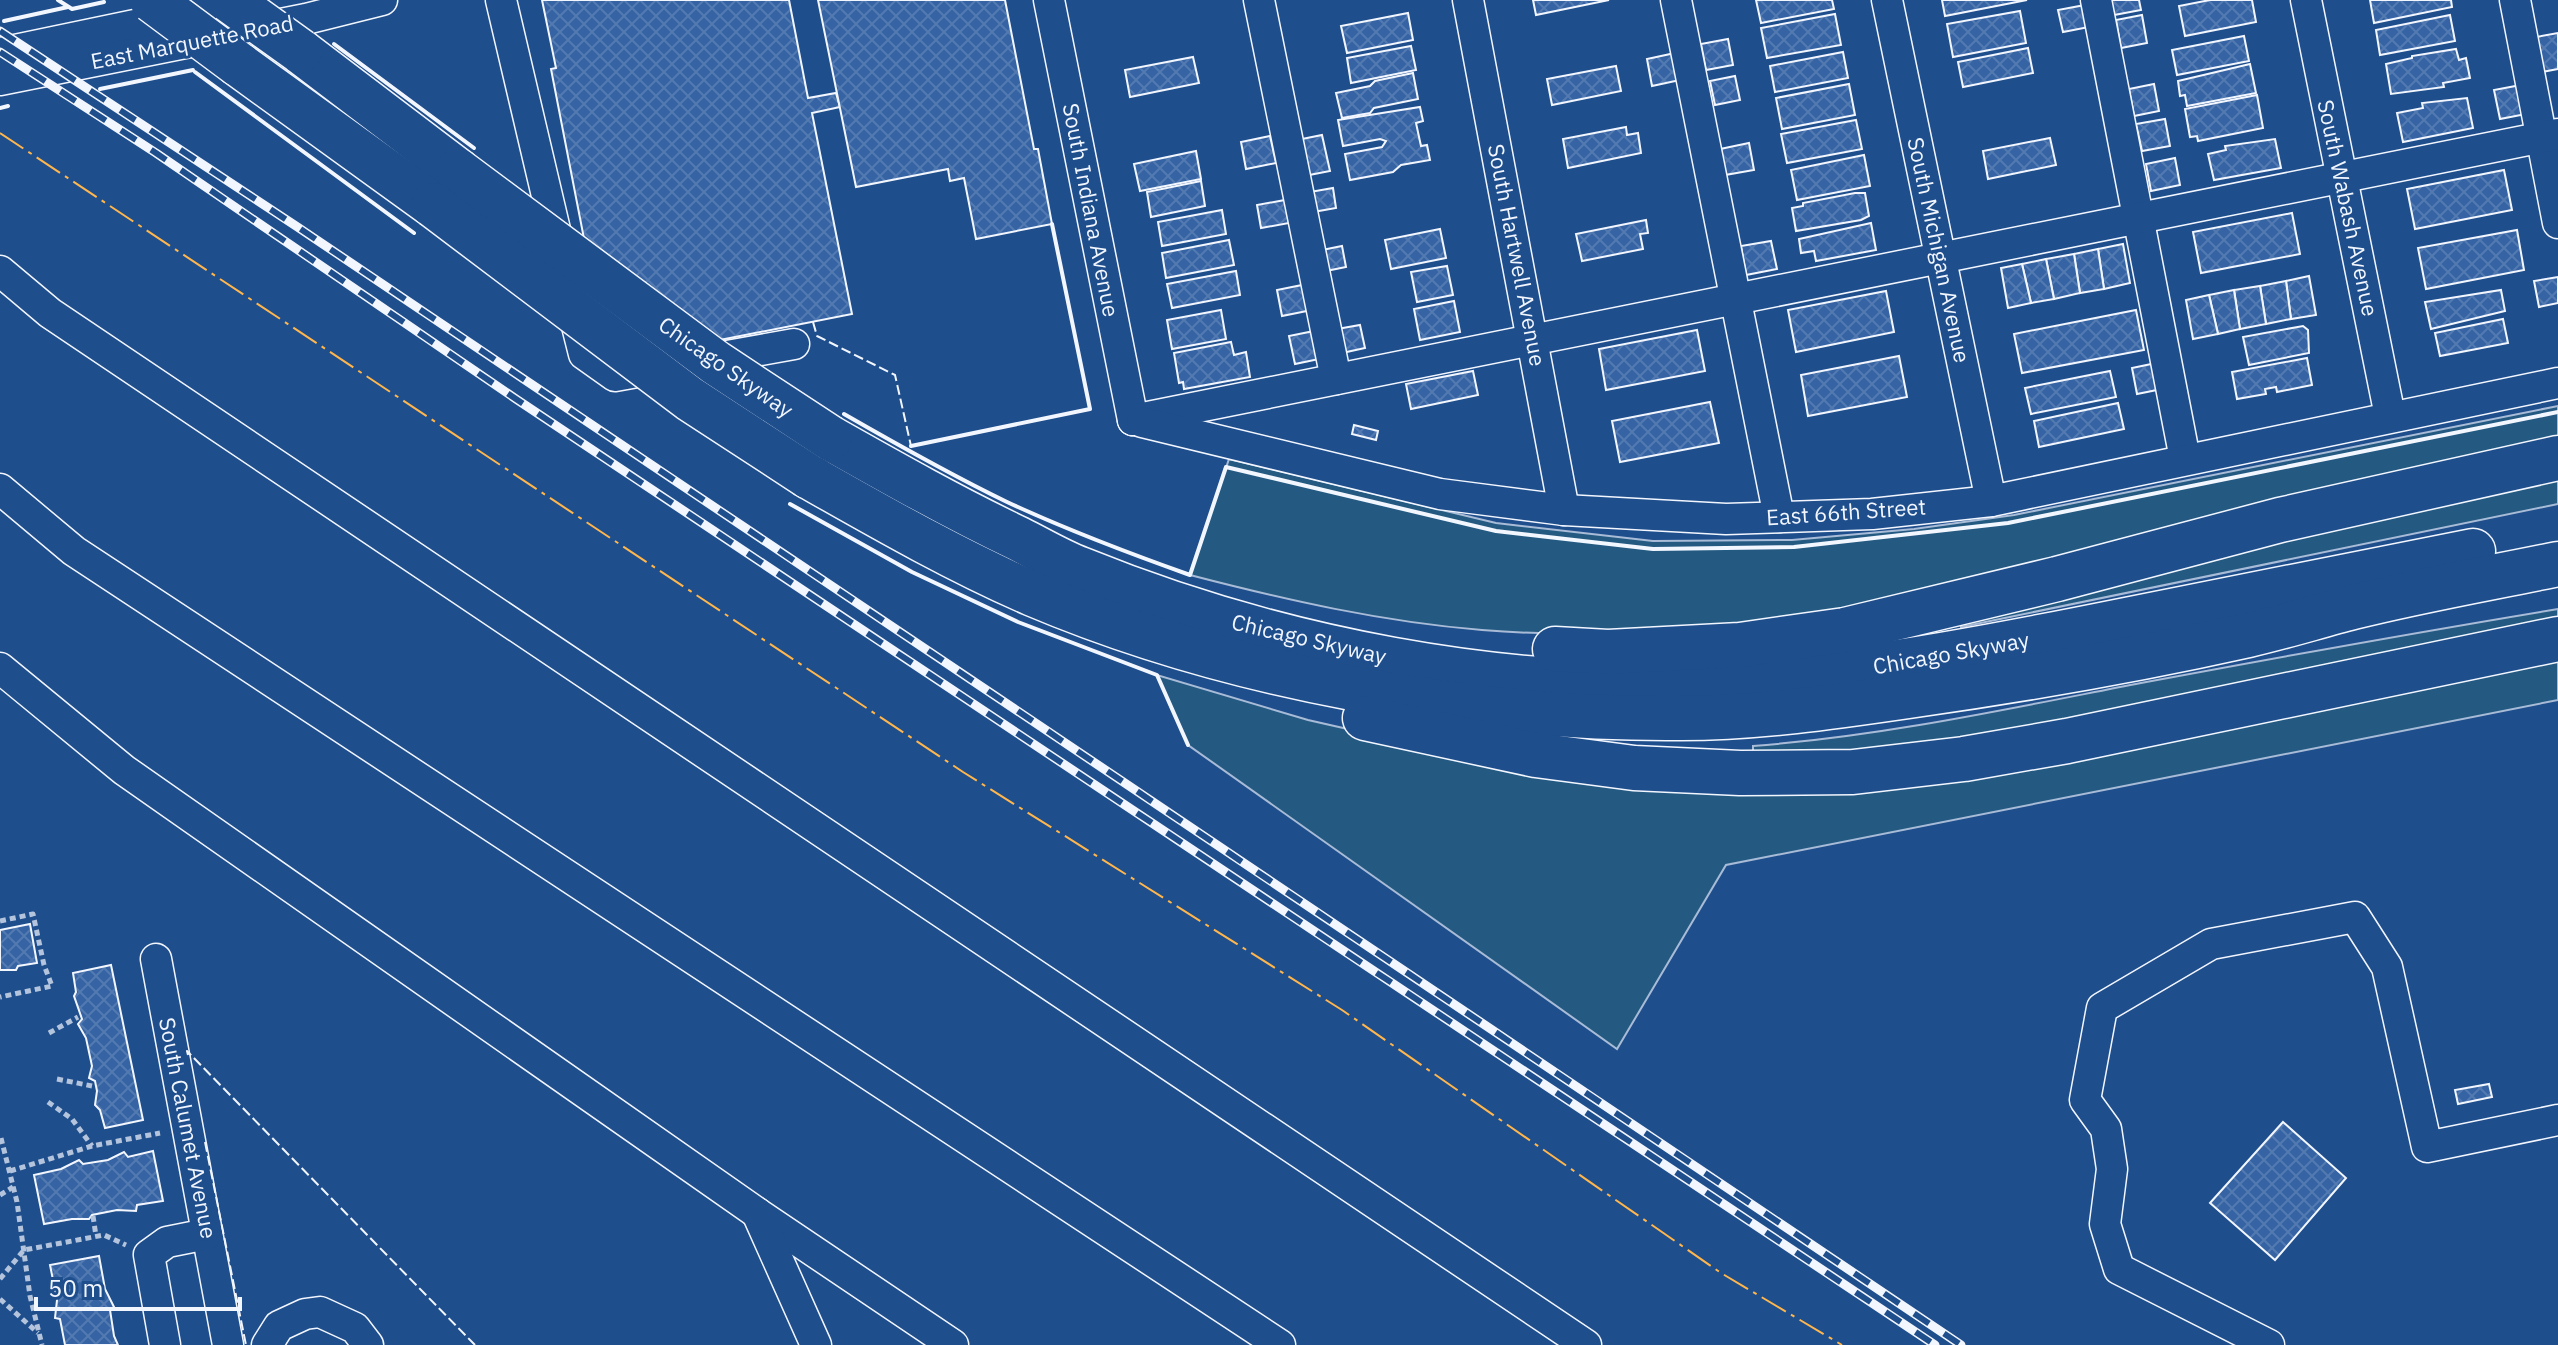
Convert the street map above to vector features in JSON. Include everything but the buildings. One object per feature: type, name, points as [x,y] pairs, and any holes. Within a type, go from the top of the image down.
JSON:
[{"type":"highway","name":"Chicago Skyway","points":[[152,0],[238,64],[446,188],[830,438],[941,501],[1077,568],[1235,623],[1359,652],[1469,672],[1606,682],[1714,682],[1870,667],[2002,645],[2558,534]]},
{"type":"highway","name":"Chicago Skyway","points":[[229,0],[300,51],[446,188],[690,399],[808,476],[928,544],[1034,594],[1143,635],[1261,667],[1439,703],[1569,716],[1685,718],[1818,709],[1978,686],[2249,635],[2357,606],[2558,564]]},
{"type":"highway","points":[[1235,623],[1329,623],[1492,646],[1608,652],[1740,645],[1845,630],[2057,579],[2280,520],[2558,458]]},
{"type":"highway","name":"Chicago Skyway","points":[[2249,635],[2362,624],[2558,590]]},
{"type":"highway","points":[[1143,635],[1250,688],[1292,701],[1536,755],[1634,768],[1740,773],[1853,772],[1964,759],[2082,738],[2558,639]]},
{"type":"street","name":"East Marquette Road","points":[[0,53],[256,0]]},
{"type":"street","name":"East Marquette Road","points":[[0,80],[306,19],[382,0]]},
{"type":"street","points":[[501,0],[584,354],[615,376],[794,344]]},
{"type":"street","name":"South Indiana Avenue","points":[[1049,0],[1133,420]]},
{"type":"street","points":[[1259,0],[1336,379]]},
{"type":"street","name":"South Hartwell Avenue","points":[[1468,0],[1564,510]]},
{"type":"street","points":[[1676,0],[1779,517]]},
{"type":"street","name":"South Michigan Avenue","points":[[1887,0],[1991,501]]},
{"type":"street","points":[[2096,0],[2185,459]]},
{"type":"street","name":"South Wabash Avenue","points":[[2306,0],[2390,416]]},
{"type":"street","points":[[2515,0],[2550,135],[2558,223]]},
{"type":"street","points":[[1133,420],[2550,135]]},
{"type":"street","points":[[0,271],[63,322],[1586,1345]]},
{"type":"street","name":"East 66th Street","points":[[1133,420],[1440,494],[1564,510],[1726,519],[1872,514],[1991,501],[2558,383]]},
{"type":"street","points":[[0,489],[74,551],[1280,1345]]},
{"type":"street","points":[[0,668],[124,770],[757,1213],[953,1345]]},
{"type":"street","points":[[2269,1345],[2119,1269],[2105,1224],[2112,1169],[2106,1129],[2085,1100],[2102,1008],[2211,944],[2355,917],[2387,967],[2427,1147],[2558,1120]]},
{"type":"street","name":"South Calumet Avenue","points":[[156,959],[228,1345]]},
{"type":"street","points":[[757,1213],[816,1345]]},
{"type":"street","points":[[165,1345],[149,1255],[167,1242],[207,1234]]},
{"type":"street","points":[[267,1345],[279,1326],[305,1314],[320,1312],[355,1328],[368,1345]]},
{"type":"path","points":[[0,921],[33,914],[52,986],[0,997]]},
{"type":"path","points":[[49,1033],[78,1017]]},
{"type":"path","points":[[57,1079],[92,1086]]},
{"type":"path","points":[[48,1102],[72,1119],[92,1146]]},
{"type":"path","points":[[10,1171],[92,1146],[160,1133]]},
{"type":"path","points":[[1,1138],[10,1171],[42,1345]]},
{"type":"path","points":[[0,1195],[13,1187]]},
{"type":"path","points":[[93,1216],[96,1236]]},
{"type":"path","points":[[0,1279],[24,1250],[104,1235]]},
{"type":"path","points":[[0,1299],[39,1333]]},
{"type":"shaded area","points":[[2558,406],[2558,441],[1839,612],[1750,623],[1616,633],[1482,630],[1371,616],[1190,575],[1229,459],[1496,523],[1653,541],[1792,540],[1914,529],[2014,515]]},
{"type":"shaded area","points":[[2558,479],[2558,504],[1961,627],[1959,619],[2397,513]]},
{"type":"shaded area","points":[[2558,609],[2558,618],[1983,737],[1855,752],[1753,755],[1753,746],[1948,720]]},
{"type":"shaded area","points":[[2558,658],[2558,700],[1726,865],[1617,1049],[1188,745],[1157,675],[1308,720],[1471,757],[1635,786]]},
{"type":"railway","points":[[0,31],[296,226],[1961,1345]]},
{"type":"railway","points":[[0,52],[156,153],[516,399],[1935,1345]]},
{"type":"fence","points":[[813,322],[817,336],[895,375],[911,446]]},
{"type":"fence","points":[[188,1055],[187,1051],[475,1345]]},
{"type":"fence","points":[[205,1142],[246,1345]]},
{"type":"wall","points":[[58,0],[72,9],[104,2]]},
{"type":"wall","points":[[4,21],[68,7]]},
{"type":"wall","points":[[334,44],[474,148]]},
{"type":"wall","points":[[100,89],[193,70]]},
{"type":"wall","points":[[195,72],[414,233]]},
{"type":"wall","points":[[0,108],[8,106]]},
{"type":"wall","points":[[911,446],[1090,409],[1052,224]]},
{"type":"wall","points":[[844,414],[1007,502],[1098,541],[1190,575],[1226,467],[1496,531],[1653,549],[1794,547],[2008,523],[2558,412]]},
{"type":"wall","points":[[790,504],[912,572],[1018,622],[1157,675],[1188,745]]},
{"type":"power","points":[[0,133],[963,772],[1342,1010],[1721,1273],[1842,1345]]}]
